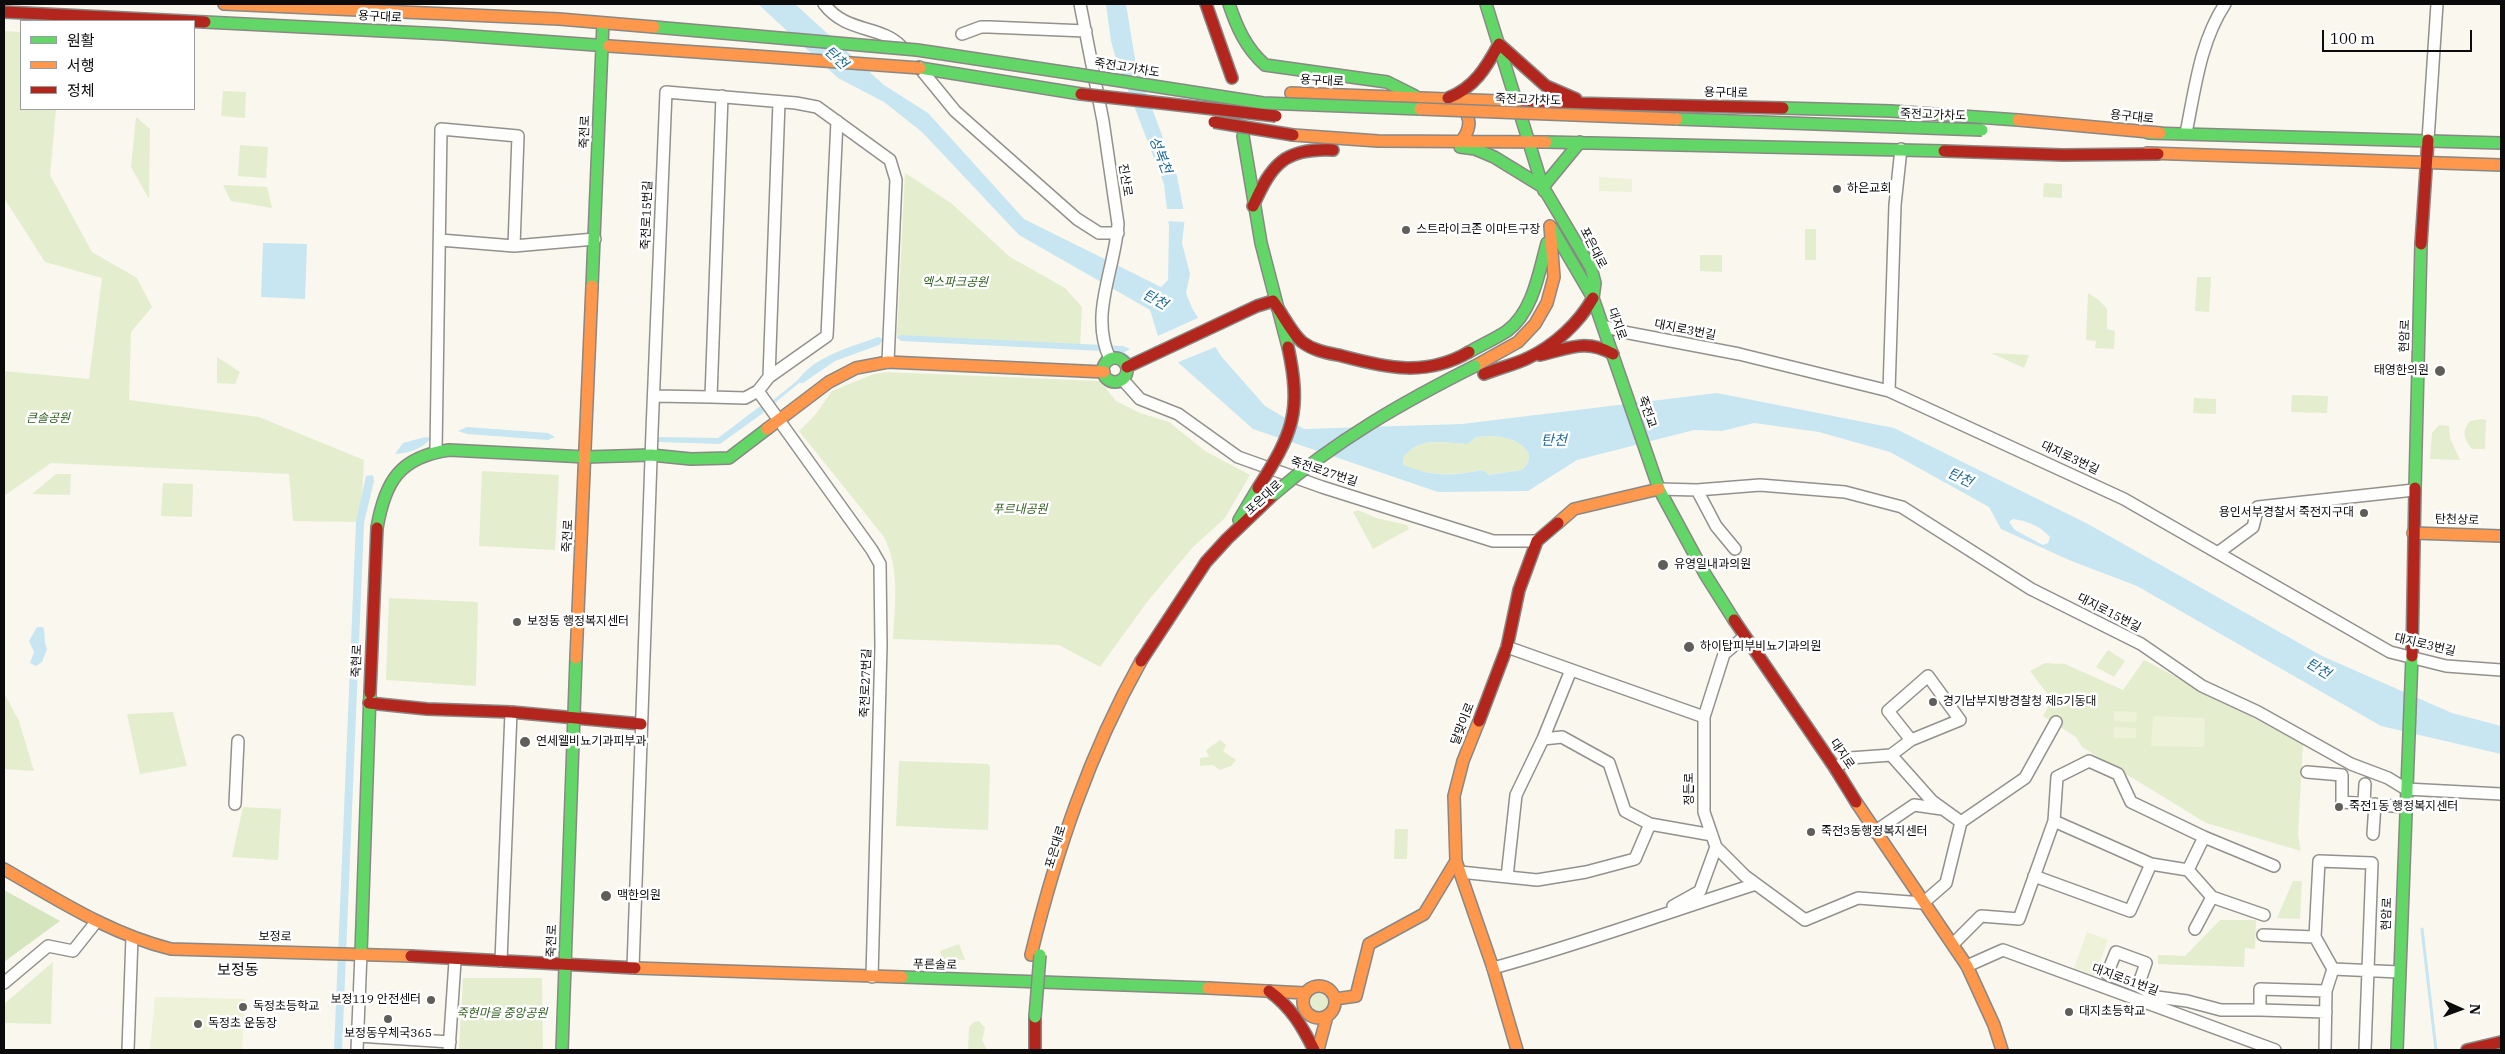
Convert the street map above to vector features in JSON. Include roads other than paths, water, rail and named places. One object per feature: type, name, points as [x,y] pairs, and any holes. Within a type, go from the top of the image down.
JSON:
[{"type":"main road","name":"용구대로","points":[[224,4],[559,19],[917,50],[1076,74],[1291,93],[1440,100],[1891,111],[2160,133]]},
{"type":"main road","points":[[1206,4],[1232,78]]},
{"type":"main road","points":[[1229,4],[1246,45],[1252,54],[1265,65],[1387,82],[1421,99]]},
{"type":"main road","name":"포은대로","points":[[1036,955],[1060,842],[1088,763],[1115,705],[1148,646],[1212,556],[1230,537],[1277,498],[1372,433],[1477,371],[1518,342],[1535,324],[1547,303],[1554,277],[1550,226],[1544,187],[1486,4]]},
{"type":"main road","name":"용구대로","points":[[4,12],[154,20]]},
{"type":"main road","name":"용구대로","points":[[195,22],[602,44],[920,68],[1081,94]]},
{"type":"main road","name":"죽전로","points":[[562,1050],[573,717],[586,457],[603,24]]},
{"type":"main road","points":[[1440,100],[1469,89],[1483,72],[1499,44],[1546,86],[1560,94],[1592,104]]},
{"type":"main road","name":"죽전고가차도","points":[[1076,74],[1263,103],[1982,130]]},
{"type":"main road","points":[[1081,94],[1216,111],[1292,117]]},
{"type":"main road","points":[[1081,94],[1252,130],[1336,139],[1901,149],[2063,155],[2158,154],[2501,165]]},
{"type":"main road","points":[[1456,100],[1467,111],[1470,119],[1469,128],[1462,140]]},
{"type":"main road","points":[[1461,123],[1481,124]]},
{"type":"main road","name":"죽전고가차도","points":[[1511,125],[1541,126]]},
{"type":"main road","points":[[1641,130],[1701,132]]},
{"type":"main road","name":"용구대로","points":[[1982,130],[2186,133],[2501,143]]},
{"type":"main road","points":[[1741,133],[1791,135]]},
{"type":"main road","points":[[1230,537],[1281,451],[1296,412],[1295,375],[1273,301],[1253,206],[1244,136]]},
{"type":"main road","name":"죽전고가차도","points":[[1821,136],[1981,142],[2158,154]]},
{"type":"main road","name":"현암로","points":[[2397,1050],[2412,659],[2414,490],[2428,140]]},
{"type":"main road","points":[[1253,206],[1264,180],[1279,161],[1291,154],[1311,149],[1396,152],[1424,141],[1474,149],[1506,164],[1544,187],[1580,142]]},
{"type":"main road","name":"포은대로","points":[[1477,371],[1530,357],[1586,313],[1594,298],[1595,283],[1591,268],[1544,187]]},
{"type":"main road","points":[[1273,301],[1301,341],[1314,349],[1388,368],[1426,368],[1448,363],[1498,337],[1520,317],[1533,293],[1550,226]]},
{"type":"main road","points":[[1550,226],[1594,298]]},
{"type":"main road","name":"대지로","points":[[1594,298],[1613,356]]},
{"type":"main road","points":[[1132,365],[1120,358],[1108,355],[1103,366],[1105,377],[1111,382],[1123,380],[1132,365],[1257,306],[1273,301]]},
{"type":"main road","points":[[1530,357],[1589,343],[1602,346],[1613,356]]},
{"type":"main road","name":"죽전교","points":[[1613,356],[1654,475]]},
{"type":"main road","points":[[586,457],[651,455],[691,459],[729,458],[780,422],[830,382],[856,368],[888,362],[1104,372]]},
{"type":"main road","name":"죽현로","points":[[356,953],[376,531],[379,506],[387,485],[397,472],[422,456],[436,451],[586,457]]},
{"type":"main road","name":"대지로","points":[[1654,475],[1659,489],[1705,574],[1744,637],[1835,768],[1874,832],[1922,903],[1967,966],[1994,1025],[2002,1050]]},
{"type":"main road","name":"달맞이로","points":[[1517,1050],[1493,968],[1456,861],[1454,796],[1464,761],[1507,647],[1519,590],[1537,541],[1574,509],[1659,489]]},
{"type":"main road","name":"포은대로","points":[[1036,955],[1069,846],[1098,766],[1124,709],[1158,650],[1221,559],[1277,498]]},
{"type":"main road","name":"탄천상로","points":[[2413,533],[2501,536]]},
{"type":"main road","points":[[369,703],[427,709],[511,712],[641,724]]},
{"type":"main road","points":[[1335,999],[1356,996],[1368,944],[1424,914],[1456,861]]},
{"type":"main road","name":"보정로","points":[[4,869],[96,922],[132,937],[171,949],[356,953],[455,961],[501,961],[565,966]]},
{"type":"main road","points":[[1025,1050],[1036,955]]},
{"type":"main road","name":"푸른솔로","points":[[565,966],[1305,993]]},
{"type":"main road","points":[[1322,986],[1328,988],[1335,999],[1332,1012],[1327,1016],[1314,1018],[1305,1010],[1302,1004],[1305,993],[1310,988],[1322,986]]},
{"type":"main road","points":[[1269,991],[1283,1001],[1300,1021],[1314,1050]]},
{"type":"main road","points":[[1318,1050],[1327,1016]]},
{"type":"main road","points":[[1030,1018],[1035,1050]]},
{"type":"main road","points":[[2467,1050],[2501,1042]]},
{"type":"street","points":[[824,4],[842,21],[886,36],[897,42],[955,111],[1077,219],[1099,233],[1118,229]]},
{"type":"street","name":"진산로","points":[[1080,4],[1118,229],[1102,308],[1101,335],[1108,355]]},
{"type":"street","points":[[2186,133],[2201,61],[2214,23],[2225,4]]},
{"type":"street","points":[[2428,140],[2437,4]]},
{"type":"street","points":[[962,34],[981,27],[1086,31]]},
{"type":"street","name":"죽전로15번길","points":[[633,968],[666,92],[722,96],[817,107],[890,160],[896,180],[888,362]]},
{"type":"street","points":[[711,397],[722,96]]},
{"type":"street","points":[[769,377],[780,102]]},
{"type":"street","points":[[654,396],[745,398],[759,392],[769,377],[827,336],[837,121]]},
{"type":"street","points":[[436,451],[441,130],[518,136],[514,246]]},
{"type":"street","points":[[1889,391],[1896,205],[1901,149]]},
{"type":"street","points":[[440,240],[514,246],[595,238]]},
{"type":"street","name":"대지로3번길","points":[[1603,326],[1628,333],[1739,354],[1889,391],[2124,499],[2390,652],[2446,666],[2501,670]]},
{"type":"street","name":"죽전로27번길","points":[[1123,380],[1140,399],[1178,414],[1238,457],[1322,487],[1493,541],[1537,541]]},
{"type":"street","points":[[759,392],[780,422]]},
{"type":"street","name":"죽전로27번길","points":[[780,422],[872,550],[880,564],[881,646],[872,978]]},
{"type":"street","name":"대지로15번길","points":[[1659,489],[1697,490],[1760,485],[1845,492],[1902,507],[2031,590],[2141,644],[2202,686],[2258,712],[2351,764],[2406,783],[2501,794]]},
{"type":"street","points":[[1697,490],[1716,526],[1735,549]]},
{"type":"street","points":[[2219,552],[2253,527],[2258,507],[2414,490]]},
{"type":"street","name":"정든로","points":[[1744,637],[1724,654],[1704,717],[1704,812],[1716,847],[1756,884],[1805,920],[1858,898],[1879,898],[1922,903]]},
{"type":"street","points":[[1507,647],[1704,717]]},
{"type":"street","points":[[1507,877],[1516,795],[1543,739],[1571,670]]},
{"type":"street","points":[[1835,768],[1850,758],[1891,755],[1911,740],[1960,720],[1928,676],[1888,711],[1911,740]]},
{"type":"street","points":[[501,961],[511,712]]},
{"type":"street","points":[[1922,903],[1946,883],[1961,822],[2025,778],[2056,722]]},
{"type":"street","points":[[1543,739],[1562,737],[1609,763],[1624,811],[1650,824],[1712,835]]},
{"type":"street","points":[[235,804],[238,741]]},
{"type":"street","points":[[1891,755],[1932,800],[1961,822]]},
{"type":"street","points":[[1953,944],[1980,916],[2019,919],[2054,821],[2057,777],[2090,761],[2118,774],[2131,802],[2204,837],[2274,866]]},
{"type":"street","points":[[2307,772],[2342,774],[2342,802],[2405,807]]},
{"type":"street","points":[[2365,784],[2373,834]]},
{"type":"street","points":[[1874,832],[1914,806],[1944,809]]},
{"type":"street","points":[[2054,821],[2151,864],[2188,870],[2212,897],[2264,915]]},
{"type":"street","points":[[1460,872],[1537,880],[1586,872],[1635,859],[1650,824]]},
{"type":"street","points":[[2188,870],[2204,837]]},
{"type":"street","points":[[1654,917],[1700,891],[1716,847]]},
{"type":"street","points":[[2334,969],[2315,937],[2319,860],[2372,864],[2365,1050]]},
{"type":"street","points":[[2034,876],[2130,911],[2151,864]]},
{"type":"street","points":[[1493,968],[1563,949],[1756,884]]},
{"type":"street","points":[[2195,929],[2212,897]]},
{"type":"street","points":[[4,983],[48,946],[74,950],[96,922]]},
{"type":"street","points":[[2263,935],[2315,937]]},
{"type":"street","points":[[128,1050],[132,937]]},
{"type":"street","name":"대지로51번길","points":[[1967,966],[2003,950],[2275,1050]]},
{"type":"street","name":"죽현로","points":[[356,953],[357,1050]]},
{"type":"street","points":[[358,1036],[400,1045],[450,1046],[455,961]]},
{"type":"street","points":[[2334,969],[2399,972]]},
{"type":"street","points":[[2325,1050],[2326,991],[2334,969]]},
{"type":"street","points":[[2138,986],[2157,997],[2187,1000],[2221,1010],[2326,1012]]},
{"type":"street","points":[[2260,1010],[2260,989],[2326,991]]},
{"type":"water","name":"탄천","points":[[758,4],[795,4],[884,85],[928,113],[1024,219],[1161,287],[1168,280],[1169,227],[1164,184],[1116,59],[1111,41],[1106,4],[1126,4],[1136,65],[1177,176],[1185,217],[1182,243],[1190,274],[1186,293],[1192,308],[1221,356],[1265,406],[1304,429],[1462,424],[1717,393],[1894,428],[2088,524],[2322,656],[2452,713],[2501,726],[2501,754],[2381,726],[2137,586],[2069,560],[2001,529],[1989,507],[1890,452],[1819,432],[1754,423],[1722,431],[1694,430],[1577,460],[1528,491],[1438,492],[1253,429],[1173,358],[1141,368],[1121,352],[901,341],[896,337],[901,335],[1123,346],[1139,353],[1158,336],[1150,310],[1019,235],[922,132],[884,102],[838,78]],"holes":[[[1493,436],[1514,440],[1526,449],[1529,454],[1528,463],[1522,470],[1489,475],[1483,470],[1443,474],[1425,472],[1403,465],[1404,456],[1425,443],[1468,444],[1476,437]],[[2013,519],[2038,527],[2050,537],[2048,543],[2043,545],[2015,530],[2009,522]]]},
{"type":"water","points":[[263,243],[307,244],[305,299],[261,297]]},
{"type":"water","points":[[878,337],[884,339],[879,345],[835,361],[803,383],[796,383],[803,374],[822,359]]},
{"type":"water","points":[[759,407],[766,407],[763,413],[720,444],[658,442],[654,439],[657,437],[718,438]]},
{"type":"water","points":[[467,427],[548,433],[555,437],[548,440],[467,434],[458,431]]},
{"type":"water","points":[[425,437],[431,438],[420,448],[395,454],[403,443]]},
{"type":"water","points":[[373,475],[374,481],[364,523],[342,1050],[334,1050],[356,522],[366,476]]},
{"type":"water","points":[[37,627],[43,627],[47,649],[42,662],[36,666],[30,663],[34,652],[29,641]]},
{"type":"waterway","points":[[771,404],[799,381]]},
{"type":"waterway","points":[[2422,929],[2436,1050]]},
{"type":"place","name":"하은교회","points":[[1837,189]]},
{"type":"place","name":"스트라이크존 이마트구장","points":[[1406,230]]},
{"type":"place","name":"태영한의원","points":[[2440,371]]},
{"type":"place","name":"용인서부경찰서 죽전지구대","points":[[2364,513]]},
{"type":"place","name":"유영일내과의원","points":[[1663,565]]},
{"type":"place","name":"보정동 행정복지센터","points":[[517,622]]},
{"type":"place","name":"하이탑피부비뇨기과의원","points":[[1689,647]]},
{"type":"place","name":"경기남부지방경찰청 제5기동대","points":[[1933,702]]},
{"type":"place","name":"연세웰비뇨기과피부과","points":[[525,742]]},
{"type":"place","name":"죽전1동 행정복지센터","points":[[2339,807]]},
{"type":"place","name":"죽전3동행정복지센터","points":[[1811,832]]},
{"type":"place","name":"맥한의원","points":[[606,896]]},
{"type":"place","name":"보정119 안전센터","points":[[431,1000]]},
{"type":"place","name":"독정초등학교","points":[[243,1007]]},
{"type":"place","name":"대지초등학교","points":[[2069,1012]]},
{"type":"place","name":"보정동우체국365","points":[[388,1019]]},
{"type":"place","name":"독정초 운동장","points":[[198,1024]]},
{"type":"district","name":"보정동","points":[[238,971]]},
{"type":"water label","name":"성복천","points":[[1160,155]]},
{"type":"park label","name":"엑스파크공원","points":[[955,283]]},
{"type":"park label","name":"큰솔공원","points":[[48,419]]},
{"type":"park label","name":"푸르내공원","points":[[1020,510]]},
{"type":"park label","name":"죽현마을 중앙공원","points":[[502,1014]]}]
